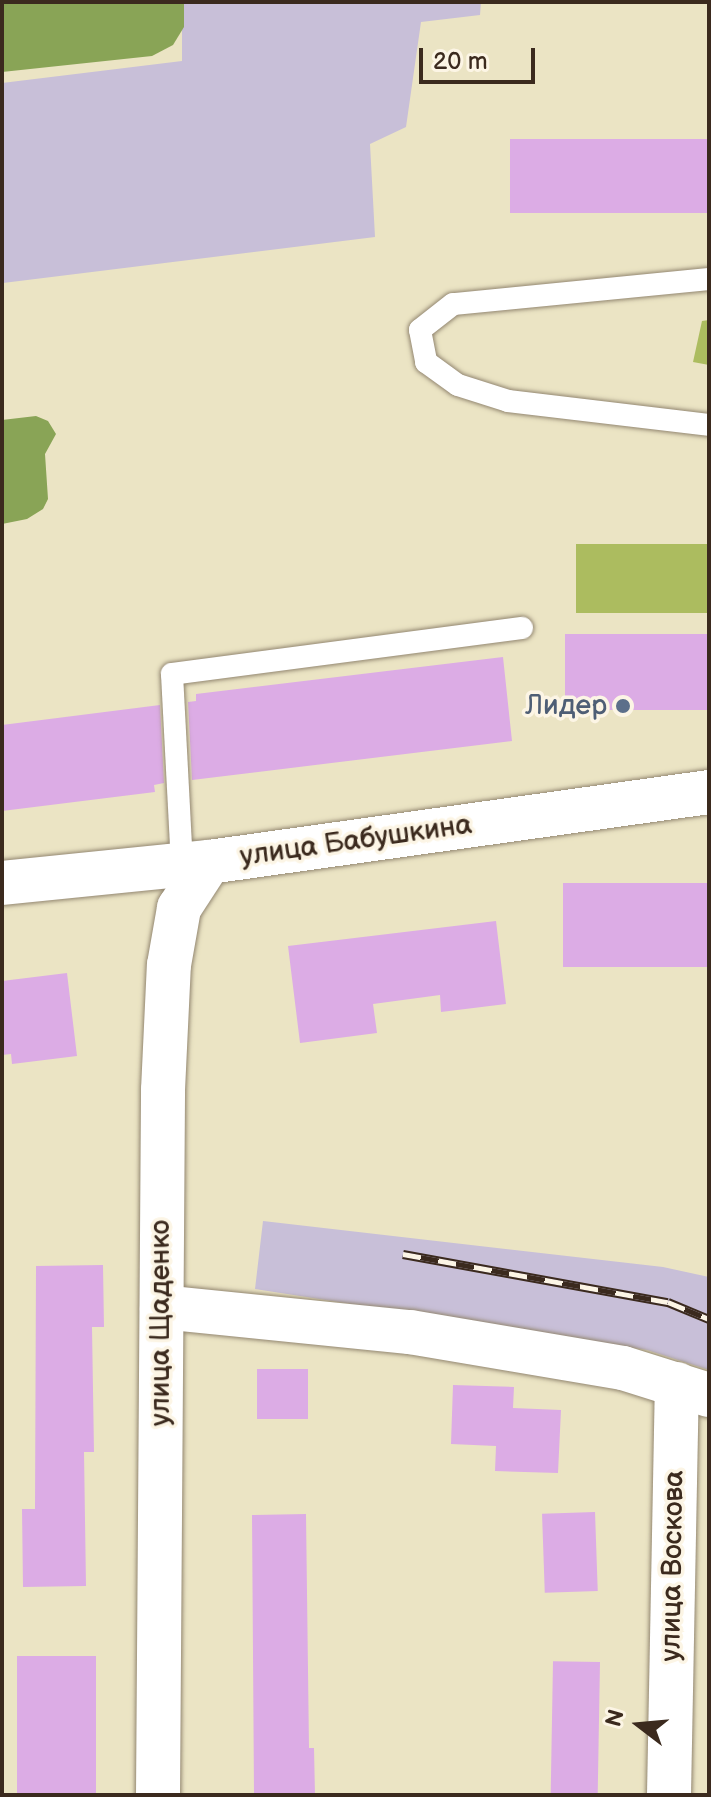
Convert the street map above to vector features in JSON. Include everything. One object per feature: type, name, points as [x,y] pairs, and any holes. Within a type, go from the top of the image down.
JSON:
[{"type":"street","name":"улица Бабушкина","points":[[2,883],[195,863],[709,792]]},
{"type":"street","name":"улица Щаденко","points":[[158,1795],[162,1307],[169,965],[179,908],[195,863]]},
{"type":"street","points":[[162,1307],[410,1332],[623,1368],[693,1390]]},
{"type":"street","name":"улица Воскова","points":[[669,1795],[693,1390]]},
{"type":"lane","points":[[709,279],[453,304],[420,330],[426,362],[458,385],[508,401],[709,425]]},
{"type":"lane","points":[[195,863],[172,674],[522,628]]},
{"type":"shaded area","points":[[182,2],[481,2],[480,15],[421,22],[406,127],[370,144],[375,237],[3,283],[2,436],[2,83],[182,61]]},
{"type":"shaded area","points":[[263,1221],[663,1267],[709,1277],[709,1370],[647,1350],[255,1289]]},
{"type":"green space","points":[[2,2],[184,2],[184,27],[173,45],[152,56],[2,72]]},
{"type":"green space","points":[[709,320],[709,365],[693,362],[702,321]]},
{"type":"green space","points":[[36,416],[48,421],[56,434],[45,454],[48,499],[43,509],[27,519],[2,524],[2,420]]},
{"type":"green space","points":[[576,544],[709,544],[709,613],[576,613]]},
{"type":"building","points":[[510,139],[709,139],[709,213],[510,213]]},
{"type":"building","points":[[565,634],[709,634],[709,710],[565,710]]},
{"type":"building","points":[[503,657],[512,741],[192,780],[188,702],[196,701],[196,694]]},
{"type":"building","points":[[160,705],[164,783],[154,785],[155,792],[2,811],[2,725]]},
{"type":"building","points":[[563,883],[709,883],[709,967],[563,967]]},
{"type":"building","points":[[496,921],[506,1004],[441,1012],[440,995],[373,1004],[377,1033],[300,1043],[288,946]]},
{"type":"building","points":[[67,973],[77,1056],[12,1064],[11,1054],[2,1055],[2,981]]},
{"type":"building","points":[[103,1265],[104,1327],[92,1327],[94,1452],[84,1452],[86,1586],[23,1587],[22,1509],[35,1509],[36,1266]]},
{"type":"building","points":[[257,1369],[308,1369],[308,1419],[257,1419]]},
{"type":"building","points":[[453,1385],[514,1387],[513,1408],[561,1410],[558,1473],[495,1471],[496,1446],[451,1444]]},
{"type":"building","points":[[595,1512],[598,1591],[545,1593],[542,1514]]},
{"type":"building","points":[[306,1514],[309,1748],[314,1748],[315,1795],[254,1795],[252,1515]]},
{"type":"building","points":[[17,1656],[96,1656],[96,1795],[17,1795]]},
{"type":"building","points":[[553,1661],[600,1662],[598,1795],[551,1794]]},
{"type":"railway","points":[[403,1254],[668,1302],[709,1319]]},
{"type":"place","name":"Лидер","points":[[623,706]]}]
